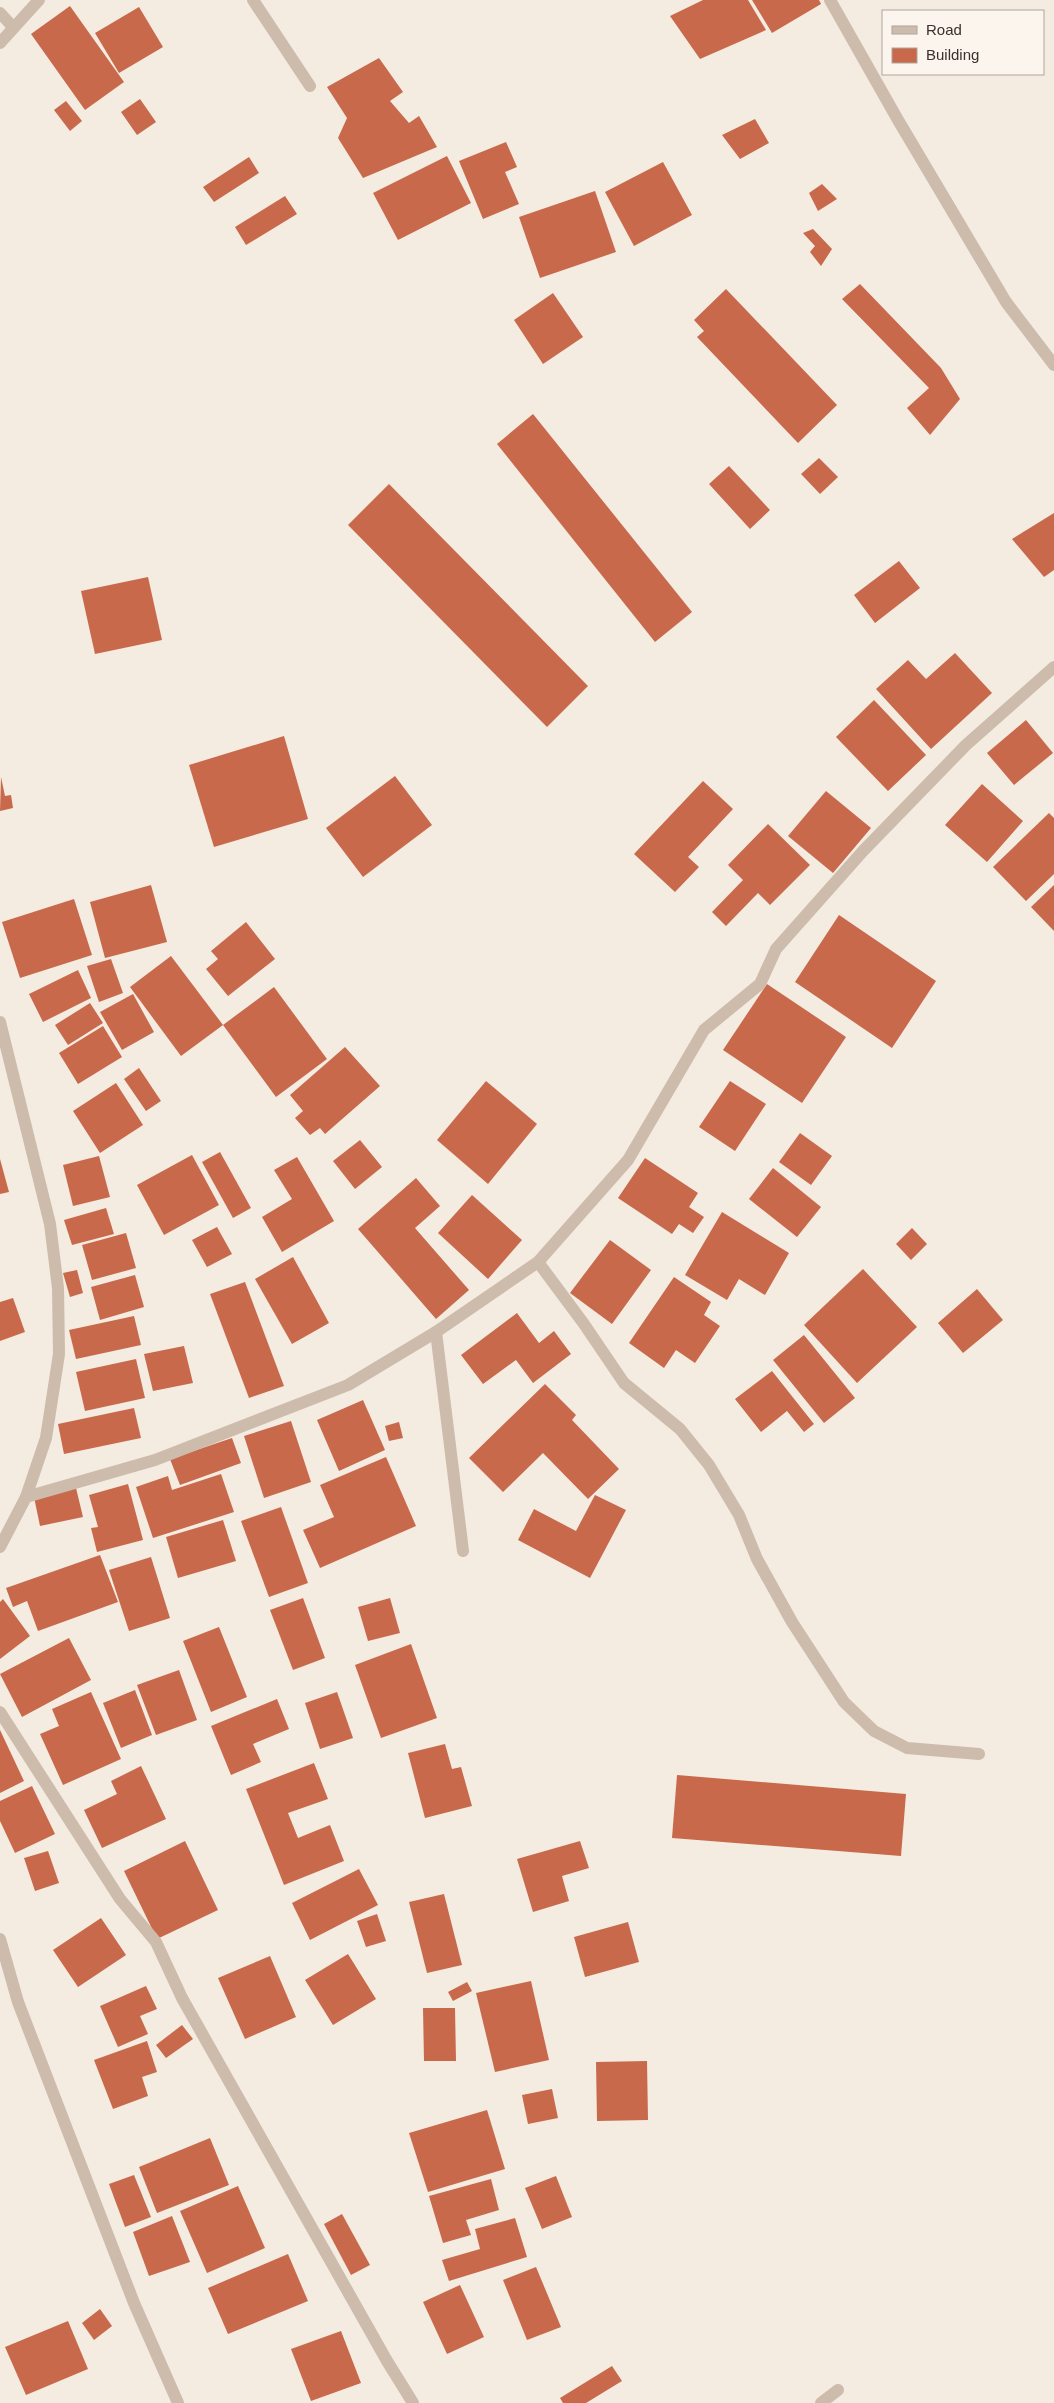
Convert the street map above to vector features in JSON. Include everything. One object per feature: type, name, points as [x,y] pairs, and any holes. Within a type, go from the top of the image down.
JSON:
[{"type":"street","points":[[0,43],[39,0]]},
{"type":"street","points":[[253,0],[310,86]]},
{"type":"street","points":[[830,0],[898,120],[1006,302],[1054,366]]},
{"type":"street","points":[[0,13],[13,27]]},
{"type":"street","points":[[26,1497],[155,1460],[348,1385],[436,1332],[538,1262],[628,1160],[704,1030],[760,984],[776,949],[863,851],[966,745],[1054,667]]},
{"type":"street","points":[[0,1022],[50,1224],[58,1288],[58,1363],[46,1438],[26,1497],[0,1547]]},
{"type":"street","points":[[538,1262],[584,1324],[624,1383],[680,1429],[709,1465],[739,1515],[757,1559],[792,1622],[844,1702],[874,1731],[907,1748],[979,1754]]},
{"type":"street","points":[[436,1332],[463,1552]]},
{"type":"street","points":[[0,1712],[120,1899],[156,1942],[182,1998],[387,2361],[413,2403]]},
{"type":"street","points":[[0,1939],[18,2002],[134,2304],[178,2403]]},
{"type":"street","points":[[821,2403],[838,2390]]},
{"type":"building","points":[[703,0],[748,0],[766,30],[700,59],[670,16]]},
{"type":"building","points":[[752,0],[819,0],[821,4],[772,33]]},
{"type":"building","points":[[70,6],[124,82],[85,110],[31,34]]},
{"type":"building","points":[[139,7],[163,47],[119,73],[95,33]]},
{"type":"building","points":[[379,58],[403,92],[390,101],[409,123],[419,116],[437,147],[363,178],[338,138],[347,118],[327,87]]},
{"type":"building","points":[[140,99],[156,122],[137,135],[121,112]]},
{"type":"building","points":[[66,101],[82,121],[70,131],[54,110]]},
{"type":"building","points":[[755,119],[769,143],[740,159],[722,135]]},
{"type":"building","points":[[506,142],[517,167],[505,172],[519,204],[483,219],[459,161]]},
{"type":"building","points":[[447,156],[471,203],[398,240],[373,193]]},
{"type":"building","points":[[249,157],[259,173],[214,202],[203,187]]},
{"type":"building","points":[[663,162],[692,215],[634,246],[605,192]]},
{"type":"building","points":[[822,184],[837,199],[818,211],[809,193]]},
{"type":"building","points":[[595,191],[616,252],[540,278],[519,217]]},
{"type":"building","points":[[285,196],[297,214],[246,245],[235,227]]},
{"type":"building","points":[[813,229],[832,249],[821,266],[810,252],[815,246],[803,233]]},
{"type":"building","points":[[860,284],[941,368],[960,399],[930,435],[907,408],[929,388],[842,299]]},
{"type":"building","points":[[726,289],[837,405],[798,443],[697,337],[704,331],[694,320]]},
{"type":"building","points":[[553,293],[583,337],[543,364],[514,320]]},
{"type":"building","points":[[533,414],[692,612],[655,642],[497,444]]},
{"type":"building","points":[[819,458],[838,477],[820,494],[801,474]]},
{"type":"building","points":[[729,466],[770,510],[750,529],[709,484]]},
{"type":"building","points":[[389,484],[588,686],[547,727],[348,525]]},
{"type":"building","points":[[1054,513],[1054,570],[1044,577],[1012,539]]},
{"type":"building","points":[[899,561],[920,588],[875,623],[854,595]]},
{"type":"building","points":[[148,577],[162,640],[95,654],[81,591]]},
{"type":"building","points":[[955,653],[992,693],[931,749],[876,689],[908,660],[926,679]]},
{"type":"building","points":[[874,700],[926,755],[888,791],[836,737]]},
{"type":"building","points":[[1026,720],[1053,753],[1014,785],[987,753]]},
{"type":"building","points":[[284,736],[308,819],[214,847],[189,765]]},
{"type":"building","points":[[395,776],[432,825],[363,877],[326,828]]},
{"type":"building","points":[[1,777],[5,796],[11,795],[13,808],[0,811]]},
{"type":"building","points":[[703,781],[733,809],[688,857],[699,867],[675,892],[634,854]]},
{"type":"building","points":[[982,784],[1023,821],[987,862],[945,825]]},
{"type":"building","points":[[826,791],[871,828],[833,873],[788,836]]},
{"type":"building","points":[[1049,813],[1054,818],[1054,874],[1026,901],[993,867]]},
{"type":"building","points":[[768,824],[810,865],[770,905],[758,893],[726,926],[712,912],[743,880],[728,865]]},
{"type":"building","points":[[151,885],[167,942],[105,958],[90,902]]},
{"type":"building","points":[[1054,885],[1054,931],[1031,907]]},
{"type":"building","points":[[74,899],[92,955],[20,978],[2,922]]},
{"type":"building","points":[[839,915],[936,981],[892,1048],[795,982]]},
{"type":"building","points":[[246,922],[275,959],[228,996],[206,969],[218,959],[211,951]]},
{"type":"building","points":[[171,956],[223,1025],[181,1056],[130,987]]},
{"type":"building","points":[[111,959],[123,993],[99,1002],[87,966]]},
{"type":"building","points":[[78,970],[91,998],[43,1022],[29,994]]},
{"type":"building","points":[[767,984],[846,1037],[802,1103],[723,1050]]},
{"type":"building","points":[[274,987],[327,1059],[276,1097],[223,1025]]},
{"type":"building","points":[[133,994],[154,1032],[122,1050],[100,1012]]},
{"type":"building","points":[[90,1003],[103,1023],[68,1045],[55,1025]]},
{"type":"building","points":[[103,1026],[122,1057],[78,1084],[59,1053]]},
{"type":"building","points":[[345,1047],[380,1086],[325,1134],[320,1128],[310,1135],[295,1118],[303,1111],[290,1095]]},
{"type":"building","points":[[139,1068],[161,1101],[146,1111],[124,1079]]},
{"type":"building","points":[[486,1081],[537,1124],[488,1184],[437,1140]]},
{"type":"building","points":[[730,1081],[766,1104],[735,1151],[699,1127]]},
{"type":"building","points":[[116,1083],[143,1125],[100,1153],[73,1111]]},
{"type":"building","points":[[800,1133],[832,1156],[811,1185],[779,1162]]},
{"type":"building","points":[[360,1140],[382,1167],[355,1189],[333,1161]]},
{"type":"building","points":[[220,1152],[251,1208],[233,1218],[202,1162]]},
{"type":"building","points":[[192,1155],[219,1205],[164,1235],[137,1185]]},
{"type":"building","points":[[99,1156],[110,1197],[73,1206],[63,1165]]},
{"type":"building","points":[[297,1157],[334,1221],[282,1252],[262,1217],[292,1199],[274,1170]]},
{"type":"building","points":[[645,1158],[698,1193],[689,1207],[704,1217],[693,1233],[679,1224],[672,1234],[618,1198]]},
{"type":"building","points":[[0,1159],[9,1192],[0,1194]]},
{"type":"building","points":[[773,1168],[821,1207],[797,1237],[749,1199]]},
{"type":"building","points":[[416,1178],[440,1206],[415,1228],[469,1290],[436,1319],[358,1229]]},
{"type":"building","points":[[472,1195],[522,1240],[488,1279],[438,1233]]},
{"type":"building","points":[[106,1208],[114,1234],[72,1245],[64,1220]]},
{"type":"building","points":[[722,1212],[789,1253],[765,1295],[739,1279],[727,1300],[685,1275]]},
{"type":"building","points":[[217,1227],[232,1254],[207,1267],[192,1240]]},
{"type":"building","points":[[912,1228],[927,1244],[911,1260],[896,1244]]},
{"type":"building","points":[[126,1233],[136,1268],[92,1280],[82,1245]]},
{"type":"building","points":[[610,1240],[651,1270],[612,1324],[570,1293]]},
{"type":"building","points":[[293,1257],[329,1323],[292,1344],[255,1279]]},
{"type":"building","points":[[863,1269],[917,1327],[857,1383],[804,1325]]},
{"type":"building","points":[[77,1270],[83,1293],[70,1297],[63,1273]]},
{"type":"building","points":[[135,1275],[144,1307],[100,1320],[91,1287]]},
{"type":"building","points":[[674,1277],[711,1302],[704,1315],[720,1326],[695,1363],[676,1350],[664,1368],[629,1343]]},
{"type":"building","points":[[245,1282],[284,1386],[249,1398],[210,1294]]},
{"type":"building","points":[[977,1289],[1003,1320],[963,1353],[938,1323]]},
{"type":"building","points":[[13,1298],[25,1332],[0,1341],[0,1302]]},
{"type":"building","points":[[517,1313],[539,1343],[554,1331],[571,1354],[533,1383],[516,1360],[483,1384],[461,1355]]},
{"type":"building","points":[[134,1316],[141,1345],[76,1359],[69,1330]]},
{"type":"building","points":[[804,1335],[855,1398],[824,1423],[773,1360]]},
{"type":"building","points":[[184,1346],[193,1383],[153,1391],[144,1354]]},
{"type":"building","points":[[136,1359],[145,1398],[85,1411],[76,1372]]},
{"type":"building","points":[[772,1371],[814,1424],[804,1432],[787,1411],[761,1432],[735,1399]]},
{"type":"building","points":[[545,1384],[576,1415],[572,1420],[619,1469],[588,1499],[543,1453],[503,1492],[469,1458]]},
{"type":"building","points":[[363,1400],[385,1450],[339,1471],[317,1420]]},
{"type":"building","points":[[134,1408],[141,1438],[64,1454],[58,1424]]},
{"type":"building","points":[[291,1421],[311,1482],[264,1498],[244,1436]]},
{"type":"building","points":[[399,1422],[403,1438],[389,1441],[385,1426]]},
{"type":"building","points":[[232,1438],[241,1463],[180,1485],[170,1459]]},
{"type":"building","points":[[386,1457],[416,1526],[320,1568],[303,1530],[334,1517],[320,1485]]},
{"type":"building","points":[[221,1474],[234,1512],[153,1538],[136,1487],[168,1476],[172,1490]]},
{"type":"building","points":[[128,1484],[143,1540],[97,1552],[91,1528],[98,1527],[89,1495]]},
{"type":"building","points":[[76,1488],[83,1517],[40,1526],[34,1497]]},
{"type":"building","points":[[595,1495],[626,1510],[590,1578],[518,1540],[534,1509],[576,1531]]},
{"type":"building","points":[[281,1507],[308,1583],[269,1597],[241,1521]]},
{"type":"building","points":[[223,1520],[236,1561],[178,1578],[166,1537]]},
{"type":"building","points":[[100,1555],[118,1602],[38,1631],[27,1601],[13,1607],[6,1588]]},
{"type":"building","points":[[151,1557],[170,1618],[129,1631],[109,1570]]},
{"type":"building","points":[[303,1598],[325,1658],[293,1670],[270,1610]]},
{"type":"building","points":[[390,1598],[400,1633],[368,1641],[358,1607]]},
{"type":"building","points":[[3,1599],[30,1636],[0,1659],[0,1602]]},
{"type":"building","points":[[219,1627],[247,1697],[211,1712],[183,1641]]},
{"type":"building","points":[[69,1638],[91,1680],[22,1717],[0,1674]]},
{"type":"building","points":[[411,1644],[437,1718],[381,1738],[355,1665]]},
{"type":"building","points":[[179,1670],[197,1720],[156,1735],[137,1685]]},
{"type":"building","points":[[135,1690],[152,1735],[121,1748],[103,1703]]},
{"type":"building","points":[[91,1692],[121,1759],[63,1785],[40,1734],[59,1726],[52,1709]]},
{"type":"building","points":[[337,1692],[353,1738],[320,1749],[305,1703]]},
{"type":"building","points":[[277,1699],[289,1729],[253,1744],[261,1762],[231,1775],[211,1726]]},
{"type":"building","points":[[0,1730],[24,1781],[0,1793]]},
{"type":"building","points":[[445,1744],[452,1769],[461,1767],[472,1806],[425,1818],[408,1753]]},
{"type":"building","points":[[314,1763],[328,1799],[288,1813],[298,1838],[330,1825],[344,1861],[284,1885],[246,1789]]},
{"type":"building","points":[[141,1766],[166,1819],[102,1848],[84,1810],[117,1794],[111,1781]]},
{"type":"building","points":[[677,1775],[906,1794],[901,1856],[672,1838]]},
{"type":"building","points":[[32,1786],[55,1834],[15,1853],[0,1821],[0,1801]]},
{"type":"building","points":[[185,1841],[218,1910],[157,1939],[124,1871]]},
{"type":"building","points":[[580,1841],[589,1868],[562,1876],[569,1901],[533,1912],[517,1859]]},
{"type":"building","points":[[48,1851],[59,1883],[35,1891],[24,1858]]},
{"type":"building","points":[[359,1869],[378,1905],[310,1940],[292,1903]]},
{"type":"building","points":[[444,1894],[462,1965],[427,1973],[409,1902]]},
{"type":"building","points":[[377,1914],[386,1941],[366,1947],[357,1921]]},
{"type":"building","points":[[101,1918],[126,1955],[78,1987],[53,1950]]},
{"type":"building","points":[[628,1922],[639,1962],[585,1977],[574,1937]]},
{"type":"building","points":[[348,1954],[376,1999],[333,2025],[305,1980]]},
{"type":"building","points":[[270,1956],[296,2017],[245,2039],[218,1978]]},
{"type":"building","points":[[531,1981],[549,2060],[495,2072],[476,1993]]},
{"type":"building","points":[[467,1982],[472,1991],[453,2001],[448,1992]]},
{"type":"building","points":[[146,1986],[157,2009],[140,2016],[148,2034],[118,2047],[100,2006]]},
{"type":"building","points":[[423,2008],[455,2008],[456,2061],[424,2061]]},
{"type":"building","points":[[182,2025],[193,2039],[166,2058],[156,2045]]},
{"type":"building","points":[[147,2041],[157,2072],[142,2077],[148,2096],[113,2109],[94,2060]]},
{"type":"building","points":[[647,2061],[648,2120],[597,2121],[596,2062]]},
{"type":"building","points":[[552,2089],[558,2118],[528,2124],[522,2095]]},
{"type":"building","points":[[487,2110],[505,2169],[428,2192],[409,2133]]},
{"type":"building","points":[[210,2138],[229,2185],[157,2213],[139,2167]]},
{"type":"building","points":[[134,2175],[151,2217],[125,2227],[109,2184]]},
{"type":"building","points":[[556,2176],[572,2217],[542,2229],[525,2188]]},
{"type":"building","points":[[491,2179],[499,2210],[466,2220],[471,2235],[443,2243],[429,2196]]},
{"type":"building","points":[[238,2186],[265,2248],[207,2273],[180,2211]]},
{"type":"building","points":[[342,2214],[370,2265],[351,2275],[324,2224]]},
{"type":"building","points":[[172,2216],[190,2262],[149,2276],[133,2232]]},
{"type":"building","points":[[515,2218],[527,2257],[449,2281],[442,2260],[480,2249],[475,2229]]},
{"type":"building","points":[[288,2254],[308,2301],[228,2334],[208,2288]]},
{"type":"building","points":[[536,2267],[561,2327],[527,2340],[503,2280]]},
{"type":"building","points":[[460,2285],[484,2337],[447,2354],[423,2302]]},
{"type":"building","points":[[100,2309],[112,2326],[94,2340],[82,2323]]},
{"type":"building","points":[[68,2321],[88,2369],[26,2395],[5,2347]]},
{"type":"building","points":[[341,2331],[361,2383],[311,2401],[291,2349]]},
{"type":"building","points":[[612,2366],[622,2381],[586,2403],[563,2403],[560,2398]]}]
